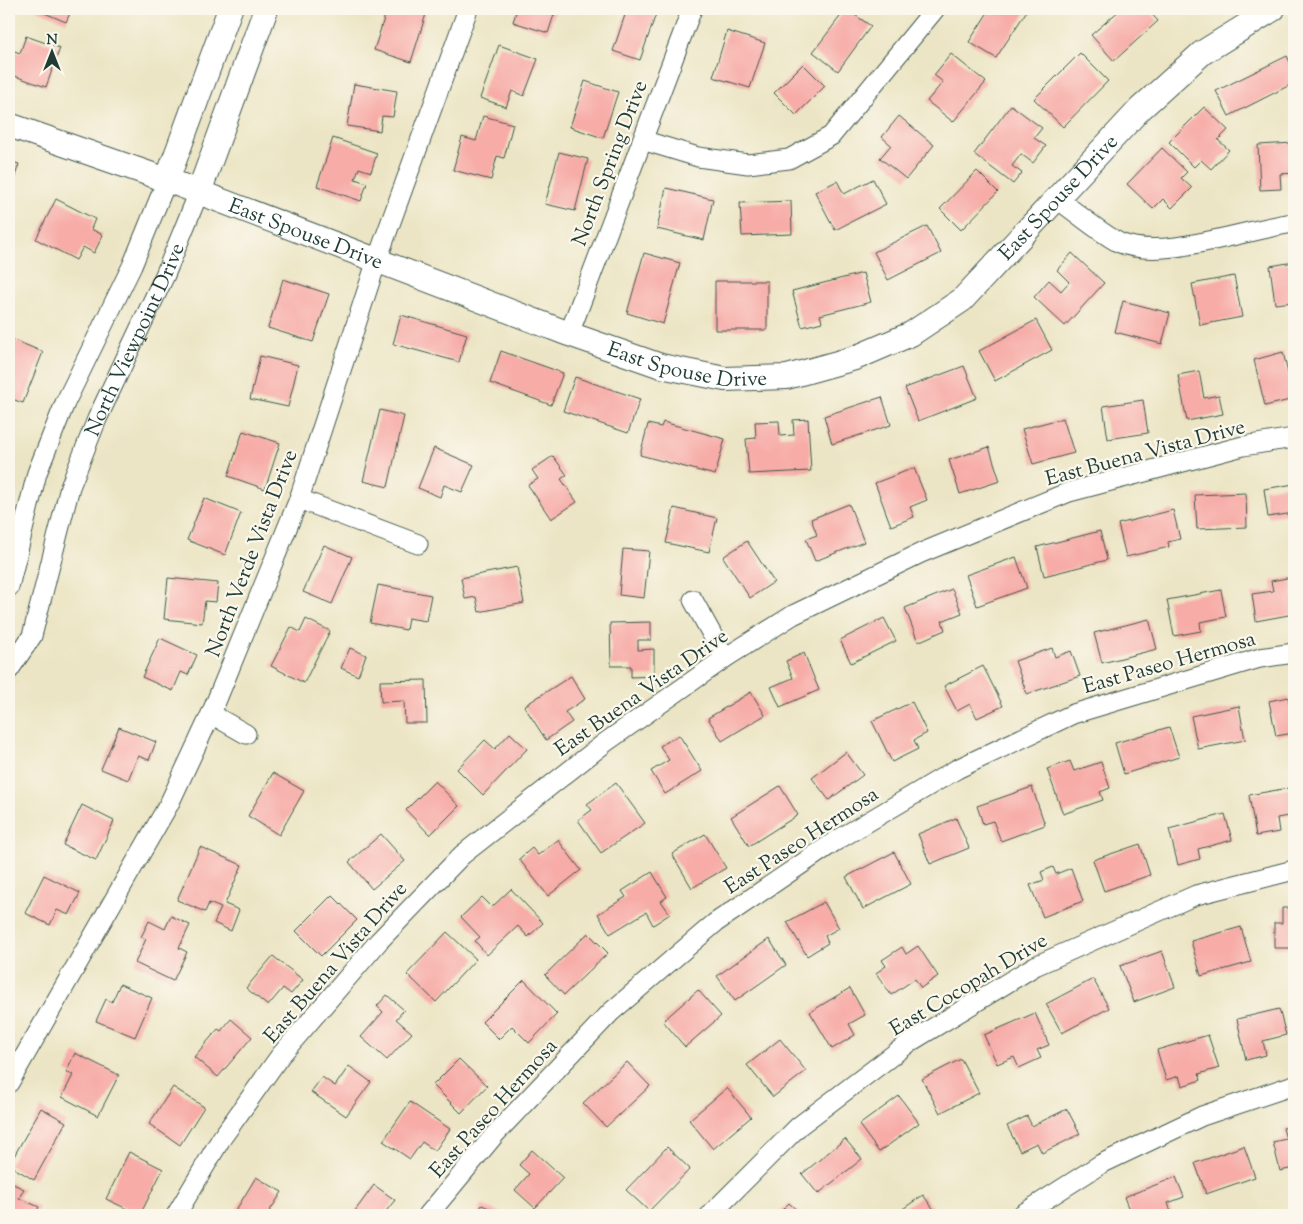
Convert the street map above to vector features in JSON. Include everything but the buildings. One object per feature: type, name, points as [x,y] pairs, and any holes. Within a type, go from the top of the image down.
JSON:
[{"type":"main road","name":"North Viewpoint Drive","points":[[167,180],[230,9]]},
{"type":"main road","name":"North Viewpoint Drive","points":[[199,192],[266,9]]},
{"type":"main road","name":"East Spouse Drive","points":[[9,125],[167,180],[569,334],[661,366],[725,379],[786,377],[855,358],[911,334],[962,300],[1140,109],[1202,53],[1273,9]]},
{"type":"street","name":"North Verde Vista Drive","points":[[9,1083],[169,804],[211,714],[300,499],[376,260],[468,9]]},
{"type":"street","name":"North Spring Drive","points":[[569,334],[692,9]]},
{"type":"street","points":[[642,140],[698,157],[748,164],[789,159],[831,136],[935,9]]},
{"type":"street","name":"North Viewpoint Drive","points":[[9,587],[40,464],[65,403],[132,266],[167,180]]},
{"type":"street","name":"North Viewpoint Drive","points":[[9,670],[32,636],[70,486],[97,419],[165,275],[199,192]]},
{"type":"street","points":[[1057,199],[1120,242],[1145,250],[1172,248],[1294,222]]},
{"type":"street","name":"East Buena Vista Drive","points":[[176,1215],[222,1139],[280,1056],[379,941],[462,855],[606,742],[725,658],[793,615],[921,553],[1069,492],[1243,446],[1294,438]]},
{"type":"street","points":[[300,499],[418,544]]},
{"type":"street","points":[[693,600],[725,658]]},
{"type":"street","name":"East Paseo Hermosa","points":[[428,1215],[496,1134],[611,1012],[715,923],[834,842],[957,769],[1073,714],[1260,658],[1294,653]]},
{"type":"street","points":[[211,714],[246,734]]},
{"type":"street","name":"East Cocopah Drive","points":[[710,1215],[799,1126],[910,1042],[1035,966],[1196,895],[1294,870]]},
{"type":"street","points":[[1020,1215],[1102,1164],[1202,1116],[1294,1085]]}]
